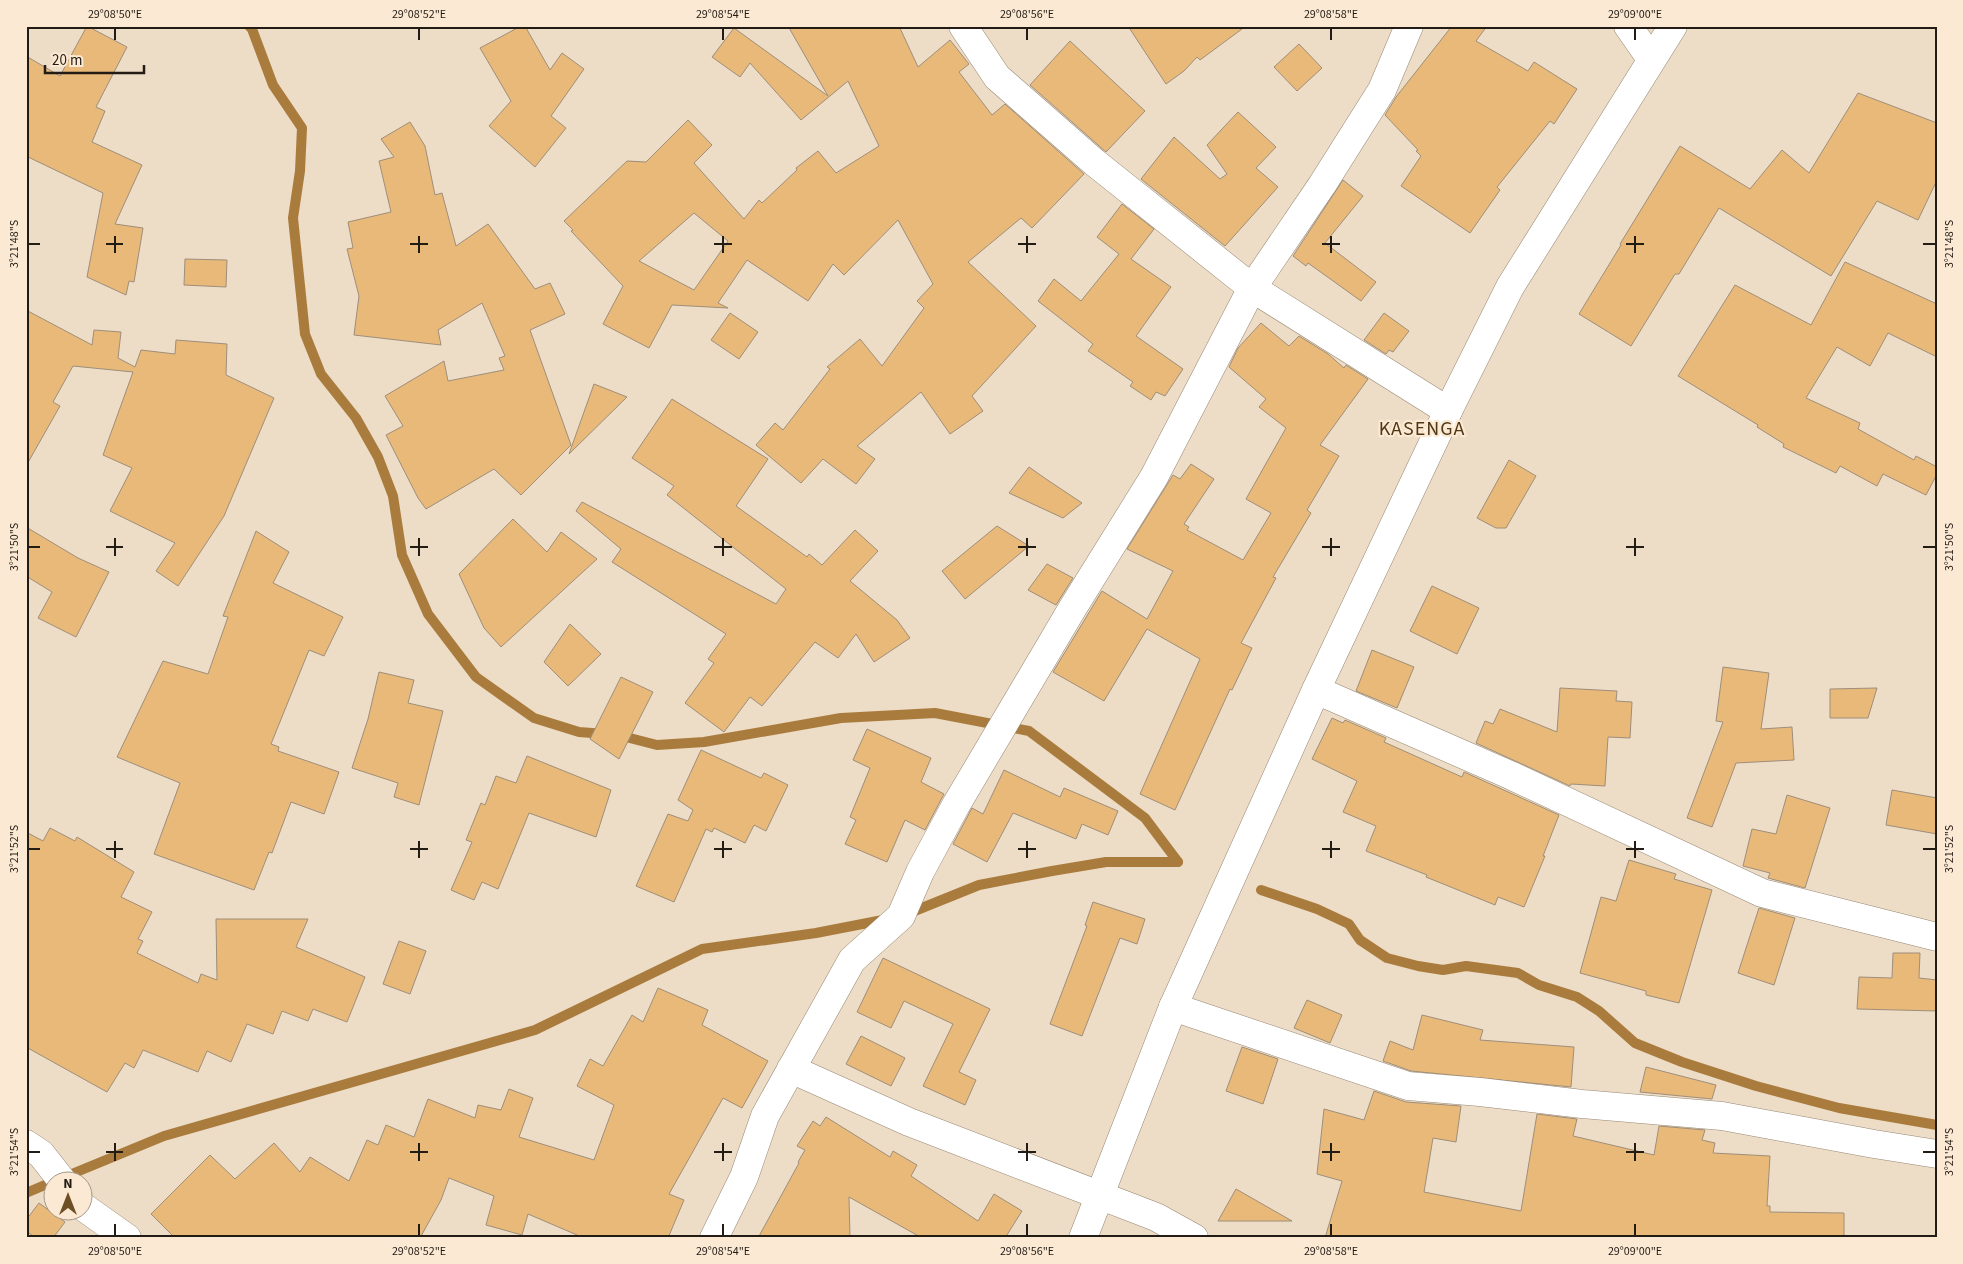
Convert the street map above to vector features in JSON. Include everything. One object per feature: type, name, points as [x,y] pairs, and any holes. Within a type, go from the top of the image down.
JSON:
[{"type":"main road","points":[[963,26],[997,77],[1094,162],[1252,288],[1448,411]]},
{"type":"main road","points":[[714,1238],[744,1177],[765,1116],[852,960],[901,916],[920,872],[956,804],[1072,609],[1154,477],[1252,288],[1322,185],[1382,90],[1409,26]]},
{"type":"main road","points":[[1628,26],[1651,59]]},
{"type":"main road","points":[[1082,1238],[1173,1007],[1316,690],[1448,411],[1510,287],[1673,26]]},
{"type":"main road","points":[[1316,690],[1510,775],[1762,893],[1937,938]]},
{"type":"main road","points":[[1173,1007],[1408,1086],[1722,1116],[1937,1154]]},
{"type":"main road","points":[[791,1069],[909,1122],[1156,1217],[1194,1238]]},
{"type":"main road","points":[[34,1149],[54,1172]]},
{"type":"main road","points":[[92,1214],[127,1238]]},
{"type":"building","points":[[87,26],[127,47],[96,107],[105,111],[92,142],[142,165],[115,224],[143,228],[134,282],[129,281],[126,295],[87,277],[103,193],[26,156],[26,56],[60,76]]},
{"type":"building","points":[[521,26],[525,26],[550,70],[562,53],[584,69],[551,116],[566,128],[535,167],[489,126],[511,101],[480,48]]},
{"type":"building","points":[[788,26],[899,26],[918,67],[950,40],[969,64],[959,72],[992,115],[1005,104],[1084,174],[1032,228],[1021,218],[968,262],[1036,326],[972,396],[983,411],[950,434],[921,392],[857,446],[875,459],[856,484],[823,459],[801,483],[756,445],[775,423],[783,430],[830,369],[827,367],[860,339],[882,366],[924,308],[917,301],[933,284],[898,220],[844,275],[833,264],[808,301],[747,260],[718,303],[728,308],[672,305],[649,348],[603,324],[623,286],[571,231],[573,230],[564,221],[627,161],[646,162],[688,120],[712,145],[694,163],[744,219],[759,200],[762,203],[797,170],[796,168],[818,151],[836,173],[879,146],[848,81],[801,120],[750,63],[740,77],[712,57],[734,28],[828,96]],"holes":[[[694,213],[728,241],[694,290],[639,261]]]},
{"type":"building","points":[[1128,26],[1246,26],[1200,60],[1197,57],[1184,71],[1166,84]]},
{"type":"building","points":[[1452,26],[1487,26],[1476,41],[1528,71],[1534,62],[1577,89],[1554,124],[1550,121],[1497,187],[1500,190],[1470,233],[1401,186],[1421,156],[1416,151],[1418,150],[1385,115],[1396,97]]},
{"type":"building","points":[[1070,41],[1145,111],[1106,152],[1030,85]]},
{"type":"building","points":[[1299,44],[1322,68],[1297,91],[1274,67]]},
{"type":"building","points":[[1858,93],[1937,123],[1937,180],[1918,220],[1877,201],[1831,276],[1719,208],[1679,274],[1675,274],[1631,346],[1579,314],[1680,146],[1750,189],[1782,150],[1809,173]]},
{"type":"building","points":[[1238,112],[1276,147],[1256,168],[1278,187],[1225,246],[1141,179],[1174,137],[1220,179],[1227,174],[1207,145]]},
{"type":"building","points":[[410,122],[425,146],[435,195],[442,193],[456,246],[488,224],[535,289],[550,283],[565,314],[530,330],[571,445],[521,495],[494,469],[426,509],[418,498],[386,435],[403,426],[385,396],[444,361],[448,381],[504,370],[499,358],[505,356],[482,303],[438,330],[441,345],[354,335],[359,296],[347,249],[353,248],[348,222],[391,212],[379,161],[394,157],[381,139]]},
{"type":"building","points":[[1343,180],[1363,196],[1325,243],[1376,282],[1361,301],[1308,263],[1306,266],[1293,256]]},
{"type":"building","points":[[1122,204],[1154,229],[1131,259],[1171,287],[1136,336],[1183,369],[1165,396],[1156,392],[1151,400],[1130,386],[1133,382],[1088,351],[1093,344],[1038,301],[1054,279],[1081,301],[1119,254],[1097,237]]},
{"type":"building","points":[[185,259],[227,260],[226,287],[184,285]]},
{"type":"building","points":[[1845,262],[1937,304],[1937,357],[1888,333],[1870,366],[1837,347],[1806,398],[1860,423],[1858,429],[1914,460],[1916,456],[1937,467],[1937,474],[1926,495],[1883,474],[1877,486],[1840,466],[1836,473],[1783,447],[1784,444],[1757,427],[1758,425],[1678,376],[1735,285],[1811,325]]},
{"type":"building","points":[[26,310],[92,345],[94,330],[121,332],[118,358],[135,367],[141,350],[175,354],[176,340],[227,344],[226,375],[274,398],[224,516],[178,586],[156,571],[175,543],[110,511],[132,468],[103,455],[133,372],[73,366],[53,402],[60,406],[26,466]]},
{"type":"building","points":[[730,313],[758,332],[739,359],[711,340]]},
{"type":"building","points":[[1384,313],[1409,331],[1393,352],[1389,350],[1386,354],[1364,340]]},
{"type":"building","points":[[1261,323],[1289,346],[1299,336],[1328,354],[1344,368],[1346,365],[1368,379],[1320,445],[1339,456],[1307,510],[1311,513],[1273,577],[1276,578],[1241,643],[1252,648],[1232,690],[1230,689],[1175,810],[1140,794],[1200,659],[1147,629],[1104,701],[1053,672],[1102,591],[1147,619],[1173,571],[1127,549],[1173,475],[1180,479],[1191,464],[1214,479],[1184,524],[1189,527],[1187,530],[1243,560],[1271,513],[1246,499],[1286,428],[1259,407],[1266,399],[1229,367],[1238,348]]},
{"type":"building","points":[[594,384],[627,397],[569,454]]},
{"type":"building","points":[[672,399],[768,459],[736,506],[807,557],[809,554],[822,565],[855,530],[878,551],[850,581],[897,620],[910,638],[874,662],[856,634],[838,658],[815,642],[762,706],[750,697],[724,732],[685,703],[714,663],[708,659],[726,634],[612,562],[621,549],[576,511],[582,502],[776,604],[786,589],[667,495],[674,486],[632,458]]},
{"type":"building","points":[[1509,460],[1536,476],[1506,528],[1496,528],[1477,518]]},
{"type":"building","points":[[1029,467],[1082,503],[1063,518],[1009,493]]},
{"type":"building","points":[[513,519],[547,552],[561,532],[597,559],[501,647],[484,628],[459,574]]},
{"type":"building","points":[[997,526],[1029,546],[965,599],[942,571]]},
{"type":"building","points":[[26,527],[78,558],[109,572],[76,637],[38,618],[52,592],[26,576]]},
{"type":"building","points":[[256,531],[289,552],[273,583],[343,617],[324,656],[309,650],[271,744],[279,747],[278,751],[339,772],[324,814],[291,802],[272,853],[269,852],[254,890],[154,854],[180,783],[117,757],[163,661],[208,674],[228,617],[223,616]]},
{"type":"building","points":[[1047,564],[1073,578],[1056,605],[1028,590]]},
{"type":"building","points":[[1432,586],[1479,608],[1457,654],[1410,631]]},
{"type":"building","points":[[570,624],[601,654],[568,686],[544,662]]},
{"type":"building","points":[[1372,650],[1414,667],[1397,708],[1356,691]]},
{"type":"building","points":[[1723,667],[1769,673],[1761,729],[1792,727],[1794,760],[1736,763],[1712,827],[1687,818],[1723,722],[1716,721]]},
{"type":"building","points":[[379,672],[414,680],[408,703],[443,711],[419,805],[394,797],[398,783],[352,768],[368,719]]},
{"type":"building","points":[[621,677],[653,692],[619,759],[590,739]]},
{"type":"building","points":[[1560,688],[1617,691],[1616,701],[1632,702],[1630,738],[1608,737],[1605,786],[1571,784],[1570,786],[1476,743],[1485,721],[1493,724],[1500,709],[1557,732]]},
{"type":"building","points":[[1877,688],[1868,718],[1830,718],[1830,689]]},
{"type":"building","points":[[1332,718],[1343,723],[1345,720],[1386,738],[1384,742],[1462,777],[1464,772],[1559,815],[1524,907],[1498,897],[1495,905],[1366,851],[1376,826],[1343,812],[1357,781],[1312,759]]},
{"type":"building","points":[[867,729],[931,758],[921,782],[944,794],[925,830],[905,820],[887,862],[845,844],[856,820],[850,817],[870,768],[853,760]]},
{"type":"building","points":[[701,750],[761,778],[764,773],[788,785],[766,831],[754,825],[745,843],[714,828],[712,832],[706,829],[674,902],[636,886],[668,814],[688,821],[693,810],[678,800]]},
{"type":"building","points":[[527,756],[611,790],[596,837],[529,813],[498,889],[482,882],[474,900],[451,890],[472,842],[466,840],[481,803],[485,805],[496,776],[516,783]]},
{"type":"building","points":[[1004,770],[1060,797],[1064,788],[1118,811],[1108,835],[1082,824],[1076,839],[1013,813],[987,862],[953,844],[972,808],[983,814]]},
{"type":"building","points":[[1892,790],[1937,798],[1937,834],[1886,825]]},
{"type":"building","points":[[1787,795],[1830,808],[1805,888],[1768,878],[1770,873],[1743,866],[1752,829],[1776,834]]},
{"type":"building","points":[[50,828],[75,841],[77,837],[134,872],[121,897],[152,912],[138,939],[143,941],[137,953],[198,983],[201,974],[217,980],[216,919],[308,919],[296,947],[365,977],[347,1022],[313,1009],[308,1021],[282,1011],[273,1034],[247,1024],[231,1062],[207,1051],[198,1072],[143,1050],[134,1068],[125,1063],[107,1092],[26,1047],[26,832],[43,841]]},
{"type":"building","points":[[1629,860],[1676,874],[1674,879],[1712,890],[1679,1003],[1646,995],[1646,991],[1580,973],[1601,897],[1616,901]]},
{"type":"building","points":[[1093,902],[1145,919],[1137,944],[1120,938],[1082,1036],[1050,1024],[1087,926],[1085,925]]},
{"type":"building","points":[[1759,908],[1795,918],[1774,985],[1738,973]]},
{"type":"building","points":[[399,941],[426,951],[410,994],[383,984]]},
{"type":"building","points":[[1893,953],[1920,953],[1919,978],[1937,980],[1937,1011],[1857,1009],[1859,977],[1892,978]]},
{"type":"building","points":[[883,958],[990,1009],[959,1072],[976,1080],[965,1105],[923,1086],[953,1024],[904,1001],[891,1028],[857,1012]]},
{"type":"building","points":[[658,988],[708,1010],[702,1025],[768,1061],[742,1108],[723,1098],[669,1194],[684,1200],[668,1238],[584,1238],[528,1214],[522,1235],[486,1225],[494,1196],[449,1178],[441,1200],[420,1238],[175,1238],[151,1214],[210,1155],[235,1179],[274,1143],[300,1172],[310,1157],[349,1181],[367,1140],[378,1145],[386,1125],[414,1137],[428,1099],[475,1118],[478,1105],[501,1110],[509,1089],[533,1098],[519,1137],[594,1160],[614,1105],[577,1086],[590,1059],[603,1066],[632,1015],[643,1022]]},
{"type":"building","points":[[1307,1000],[1342,1015],[1330,1043],[1294,1028]]},
{"type":"building","points":[[1422,1015],[1483,1030],[1480,1040],[1574,1047],[1571,1087],[1411,1071],[1383,1061],[1390,1041],[1413,1050]]},
{"type":"building","points":[[861,1036],[905,1058],[891,1086],[846,1064]]},
{"type":"building","points":[[1242,1047],[1278,1059],[1263,1104],[1226,1091]]},
{"type":"building","points":[[1646,1067],[1716,1085],[1712,1099],[1640,1092]]},
{"type":"building","points":[[1374,1091],[1406,1102],[1461,1106],[1456,1142],[1433,1138],[1424,1192],[1521,1211],[1537,1114],[1577,1119],[1573,1136],[1654,1155],[1659,1126],[1705,1130],[1702,1140],[1715,1143],[1713,1153],[1770,1156],[1767,1206],[1770,1206],[1770,1212],[1844,1213],[1844,1237],[1325,1238],[1342,1181],[1317,1174],[1324,1109],[1364,1120]]},
{"type":"building","points":[[826,1117],[890,1157],[893,1151],[917,1165],[911,1176],[978,1221],[994,1194],[1022,1211],[1005,1238],[922,1238],[849,1197],[850,1238],[758,1238],[805,1150],[797,1146],[813,1121],[820,1126]]},
{"type":"building","points":[[1236,1189],[1292,1221],[1218,1221]]},
{"type":"building","points":[[39,1203],[42,1205],[42,1222],[65,1222],[53,1238],[36,1238],[26,1231],[26,1220]]},
{"type":"waterway","points":[[249,26],[252,29],[273,85],[302,128],[300,171],[293,218],[305,334],[321,374],[356,418],[378,457],[393,496],[402,555],[428,614],[476,677],[534,718],[579,732],[618,735],[657,745],[704,742],[841,718],[935,713],[1029,731],[1145,818],[1178,862]]},
{"type":"waterway","points":[[907,914],[979,885],[1106,862],[1178,862]]},
{"type":"waterway","points":[[1261,890],[1317,909],[1349,924],[1360,940],[1387,958],[1443,970],[1466,966],[1518,973],[1539,985],[1577,997],[1599,1011],[1635,1043],[1682,1062],[1756,1086],[1839,1108],[1937,1125]]},
{"type":"waterway","points":[[77,1172],[164,1136],[535,1030],[702,949],[816,933],[888,919]]},
{"type":"waterway","points":[[26,1193],[42,1186]]},
{"type":"district","name":"KASENGA","points":[[1422,428]]}]
